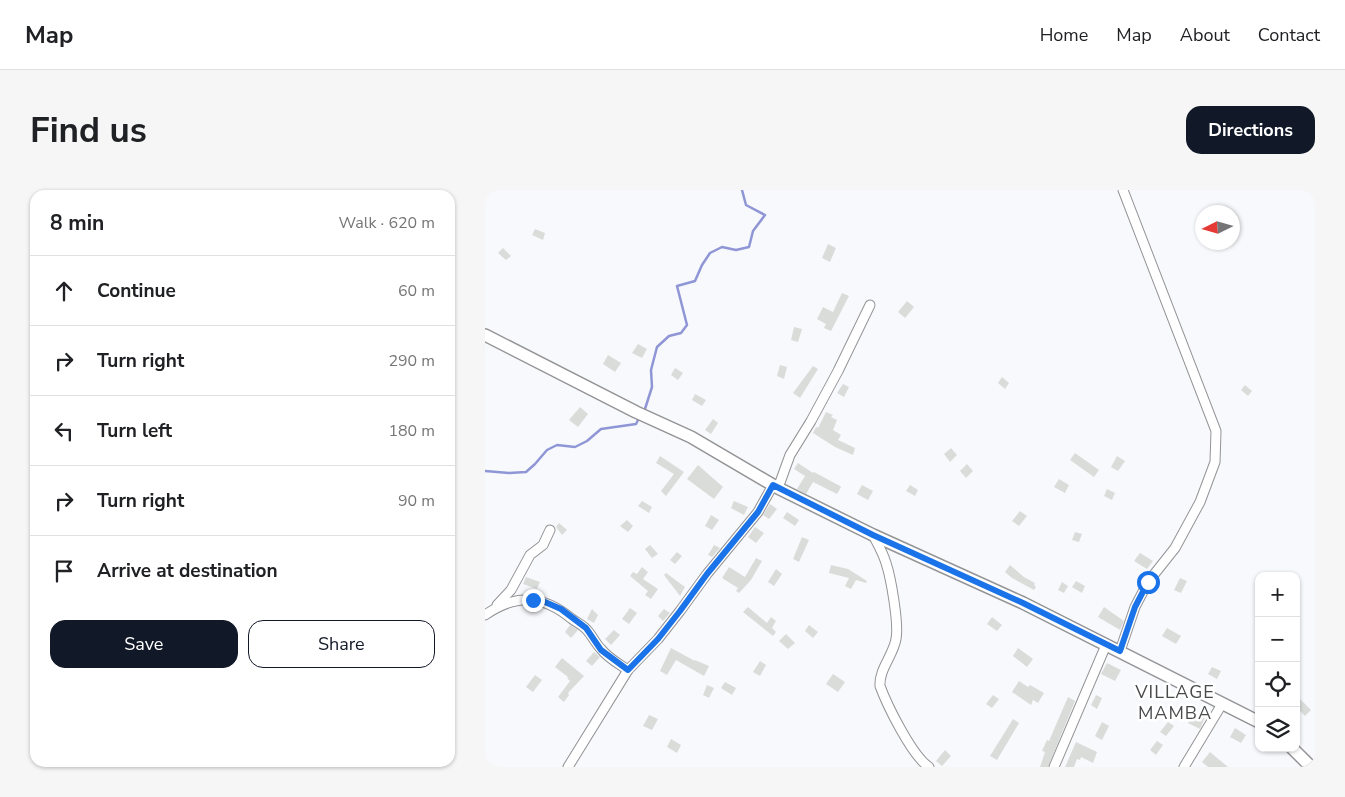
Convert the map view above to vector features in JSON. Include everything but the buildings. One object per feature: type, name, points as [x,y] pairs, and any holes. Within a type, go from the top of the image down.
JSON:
[{"type":"street","points":[[1120,651],[1135,607],[1148,582],[1175,548],[1200,502],[1215,462],[1217,431],[1123,190]]},
{"type":"street","points":[[568,767],[628,670],[658,639],[758,512],[775,487],[790,455],[838,371],[870,305]]},
{"type":"street","points":[[485,335],[715,450],[775,487],[873,535],[1023,603],[1255,720]]},
{"type":"street","points":[[488,613],[511,590],[526,561],[543,544],[550,530]]},
{"type":"street","points":[[873,535],[886,562],[897,628],[895,642],[879,678],[880,686],[906,740],[929,767]]},
{"type":"street","points":[[488,613],[512,602],[533,600],[545,602],[561,609],[586,628],[601,650],[628,670]]},
{"type":"street","points":[[1055,767],[1107,645]]},
{"type":"street","points":[[1184,767],[1222,704]]},
{"type":"street","points":[[1297,752],[1312,764]]},
{"type":"waterway","points":[[644,412],[652,387],[651,370],[657,347],[669,336],[681,333],[687,325],[677,286],[695,281],[710,253],[722,247],[736,250],[749,247],[753,231],[765,215],[746,205],[742,190]]},
{"type":"waterway","points":[[485,471],[526,472],[547,450],[557,445],[575,447],[587,441],[601,429],[636,424],[639,418]]},
{"type":"district","name":"VILLAGE MAMBA","points":[[1175,702]]},
{"type":"route","points":[[533,600],[545,602],[561,609],[586,628],[601,650],[628,670],[658,639],[707,574],[758,512],[773,485],[873,535],[1023,603],[1120,651],[1135,607],[1148,582]]}]
